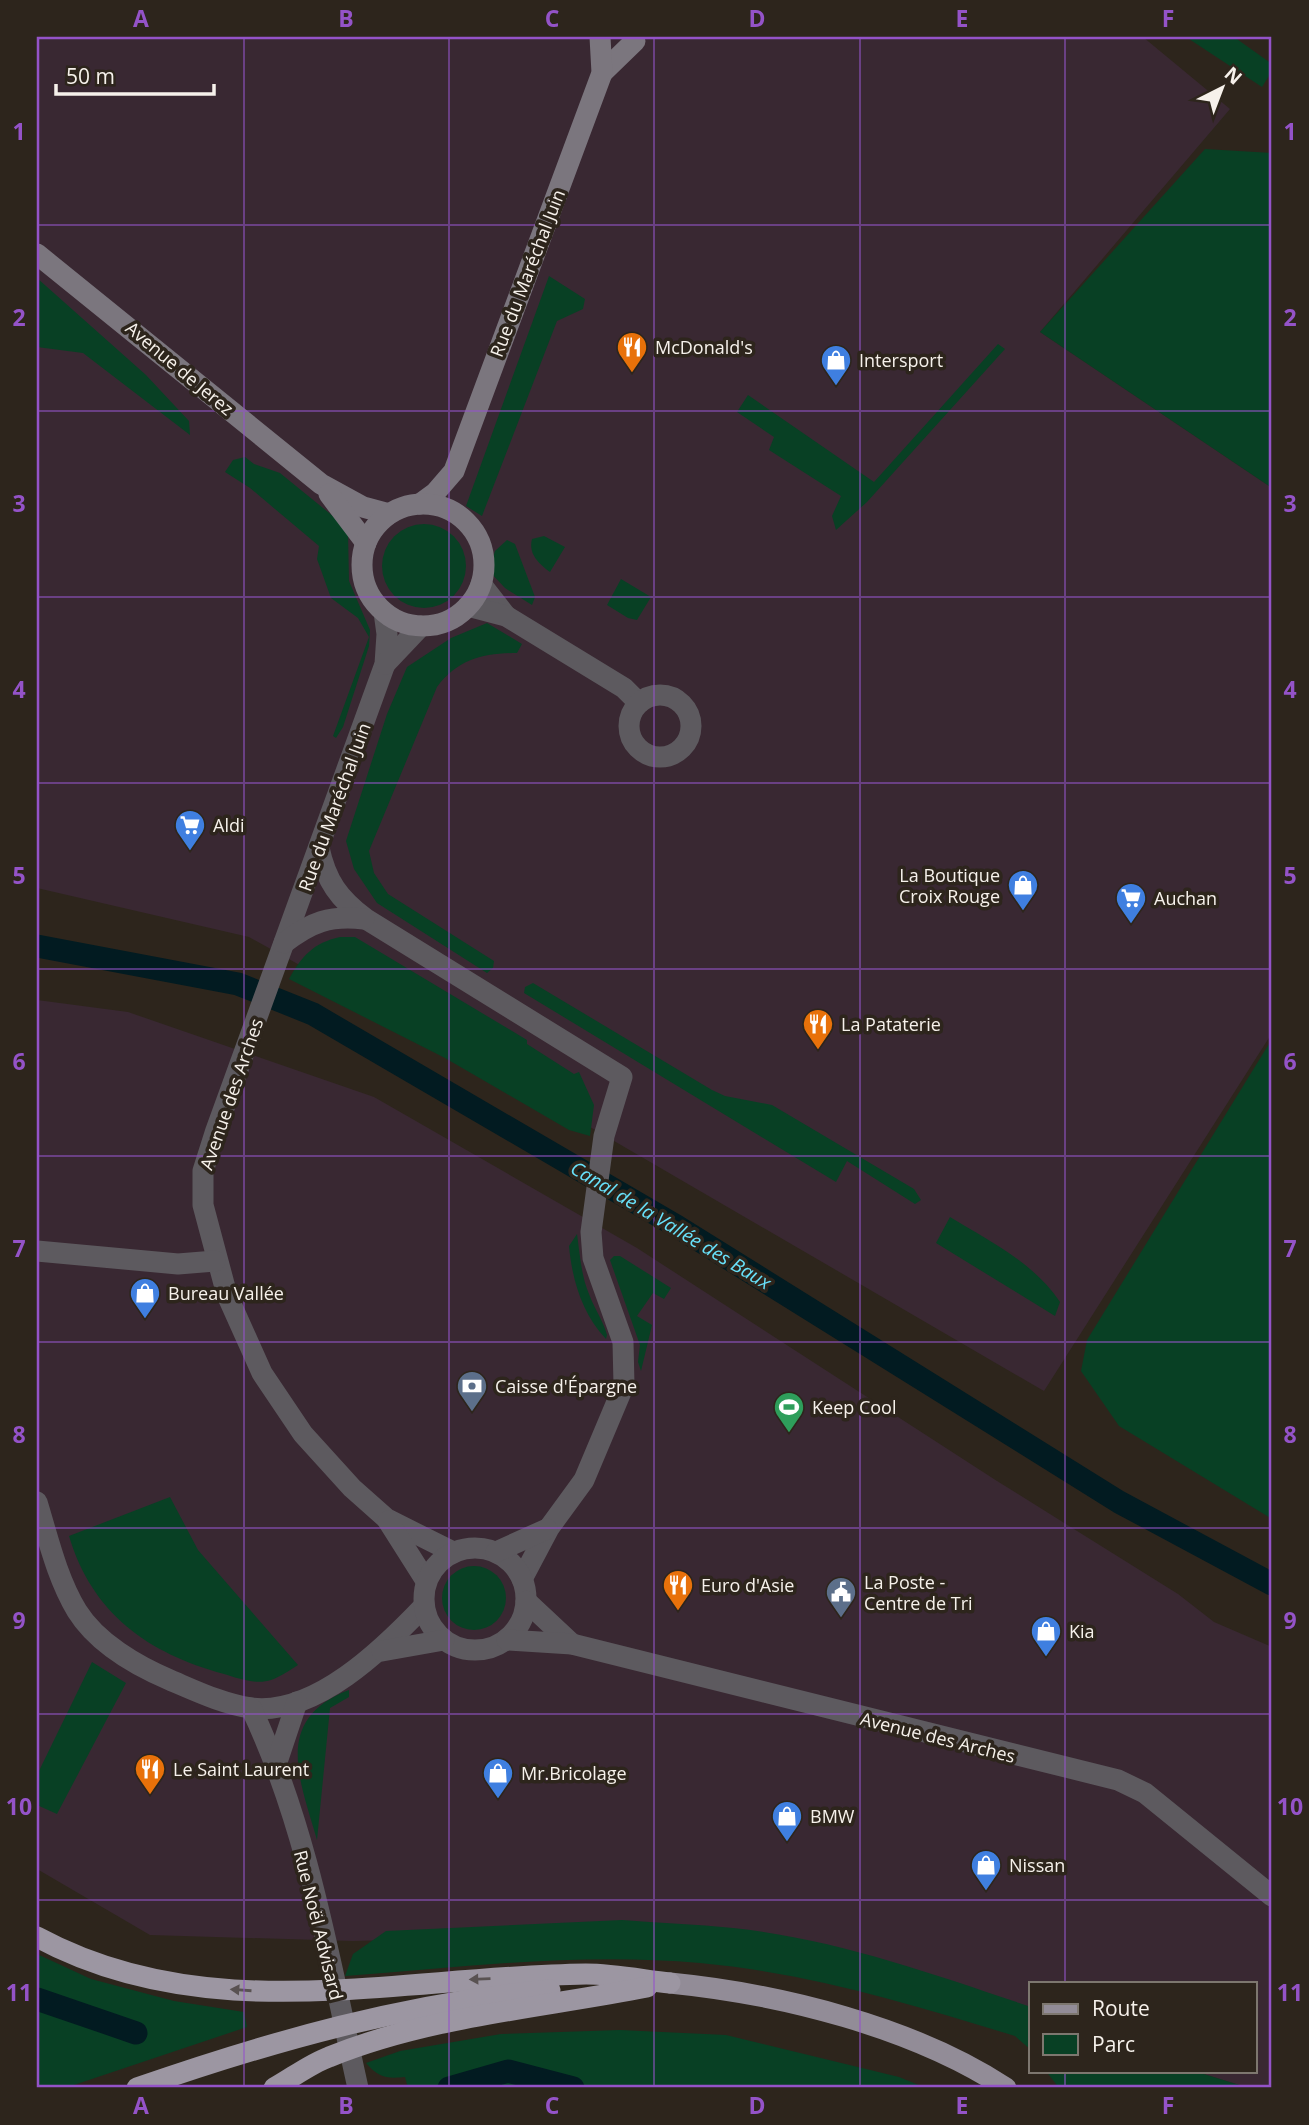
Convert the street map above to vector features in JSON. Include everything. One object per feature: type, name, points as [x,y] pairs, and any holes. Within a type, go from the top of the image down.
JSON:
[{"type":"highway","points":[[37,1937],[76,1958],[133,1977],[192,1987],[309,1991],[588,1974],[670,1983]]},
{"type":"highway","points":[[137,2088],[384,2014],[523,1992],[670,1983]]},
{"type":"highway","points":[[274,2088],[327,2057],[389,2036],[470,2017],[670,1983]]},
{"type":"main road","name":"Rue du Maréchal Juin","points":[[454,512],[453,474],[602,73],[600,37]]},
{"type":"main road","points":[[611,37],[642,39]]},
{"type":"main road","name":"Rue du Maréchal Juin","points":[[602,73],[642,39]]},
{"type":"main road","name":"Avenue de Jerez","points":[[37,254],[321,484],[363,508],[389,514]]},
{"type":"main road","name":"Rue du Maréchal Juin","points":[[421,504],[453,474]]},
{"type":"main road","name":"Avenue de Jerez","points":[[321,484],[366,543]]},
{"type":"main road","points":[[421,504],[454,512],[469,525],[479,542],[483,555],[481,584],[468,606],[447,621],[421,626],[401,622],[384,611],[371,597],[364,580],[362,561],[366,543],[375,526],[389,514],[421,504]]},
{"type":"main road","points":[[670,1983],[722,1990],[841,2017],[905,2038],[989,2077],[1006,2088]]},
{"type":"street","points":[[481,584],[506,616]]},
{"type":"street","points":[[468,606],[506,616],[624,688],[639,703]]},
{"type":"street","name":"Rue du Maréchal Juin","points":[[282,946],[385,664],[387,634],[384,611]]},
{"type":"street","name":"Rue du Maréchal Juin","points":[[385,664],[421,626]]},
{"type":"street","points":[[319,848],[329,883],[346,904],[622,1077],[604,1136],[591,1232],[593,1258],[623,1342],[624,1385],[584,1480],[548,1528],[523,1579]]},
{"type":"street","points":[[282,946],[304,927],[324,919],[340,916],[366,919]]},
{"type":"street","name":"Avenue des Arches","points":[[282,946],[203,1171],[203,1205],[215,1261],[239,1328],[268,1382],[303,1434],[352,1488],[387,1519],[453,1552]]},
{"type":"street","points":[[37,1251],[178,1264],[215,1261]]},
{"type":"street","points":[[37,1502],[59,1572],[78,1613],[106,1642],[151,1672],[220,1701],[251,1708],[279,1708],[297,1702],[382,1651],[424,1606]]},
{"type":"street","name":"Avenue des Arches","points":[[387,1519],[426,1581]]},
{"type":"street","points":[[496,1552],[548,1528]]},
{"type":"street","points":[[482,1548],[496,1552],[508,1559],[523,1579],[526,1601],[520,1622],[507,1640],[492,1648],[459,1648],[434,1631],[424,1606],[426,1581],[441,1559],[453,1552],[482,1548]]},
{"type":"street","name":"Avenue des Arches","points":[[526,1601],[572,1644]]},
{"type":"street","points":[[382,1651],[444,1640]]},
{"type":"street","name":"Avenue des Arches","points":[[507,1640],[572,1644],[1118,1780],[1144,1793],[1272,1896]]},
{"type":"street","points":[[277,1762],[297,1702]]},
{"type":"street","name":"Rue Noël Advisard","points":[[251,1708],[277,1762],[319,1919],[358,2088]]},
{"type":"shaded area","points":[[37,37],[1143,37],[1230,109],[1040,332],[1272,488],[1272,1033],[1044,1391],[554,1106],[249,937],[37,888]]},
{"type":"shaded area","points":[[37,1000],[128,1012],[374,1097],[637,1248],[997,1481],[1178,1594],[1214,1622],[1272,1647],[1272,2088],[1249,2088],[1197,2072],[1256,2072],[1256,1982],[1029,1982],[1029,2021],[730,1946],[548,1936],[353,1941],[150,1935],[37,1869]]},
{"type":"green space","points":[[1186,37],[1234,37],[1272,64],[1272,71],[1262,87]]},
{"type":"green space","points":[[1205,149],[1272,153],[1272,488],[1040,332]]},
{"type":"green space","points":[[549,276],[585,299],[583,309],[557,321],[482,516],[466,506]]},
{"type":"green space","points":[[37,278],[146,375],[189,421],[190,435],[83,353],[37,347]]},
{"type":"green space","points":[[998,344],[1005,349],[867,502],[836,530],[832,516],[841,496],[769,450],[774,437],[737,412],[748,395],[874,482]]},
{"type":"green space","points":[[245,457],[254,464],[280,473],[339,521],[348,533],[349,581],[370,630],[369,646],[343,727],[336,738],[333,736],[369,637],[358,618],[331,598],[317,559],[319,546],[250,488],[225,472],[233,460]]},
{"type":"green space","points":[[416,524],[432,524],[448,531],[459,542],[466,558],[463,582],[454,596],[432,608],[416,608],[400,601],[389,590],[382,574],[382,558],[389,542],[400,531]]},
{"type":"green space","points":[[544,536],[565,547],[550,572],[538,562],[531,544],[532,539]]},
{"type":"green space","points":[[507,540],[515,544],[535,597],[532,605],[505,588],[489,571],[495,551]]},
{"type":"green space","points":[[621,579],[651,597],[637,620],[628,618],[607,605]]},
{"type":"green space","points":[[487,623],[522,644],[517,653],[483,656],[463,664],[437,687],[369,851],[374,873],[388,894],[494,961],[493,968],[487,973],[377,903],[354,869],[346,841],[387,714],[407,667],[451,638]]},
{"type":"green space","points":[[340,937],[355,937],[527,1040],[527,1044],[574,1074],[579,1072],[594,1105],[590,1136],[569,1130],[445,1058],[289,979],[315,947]]},
{"type":"green space","points":[[533,983],[712,1090],[725,1096],[772,1105],[914,1189],[921,1200],[915,1204],[847,1161],[836,1182],[524,993],[525,987]]},
{"type":"green space","points":[[1272,1039],[1272,1519],[1119,1426],[1081,1371],[1087,1340]]},
{"type":"green space","points":[[950,1217],[996,1244],[1037,1275],[1060,1302],[1055,1316],[936,1243]]},
{"type":"green space","points":[[577,1234],[584,1280],[607,1335],[606,1339],[591,1319],[576,1283],[569,1246]]},
{"type":"green space","points":[[614,1256],[620,1256],[671,1288],[664,1299],[653,1293],[637,1316],[652,1325],[641,1371],[638,1362],[640,1345],[610,1260]]},
{"type":"green space","points":[[170,1497],[198,1550],[298,1665],[271,1680],[253,1681],[196,1665],[147,1641],[126,1626],[92,1587],[69,1536]]},
{"type":"green space","points":[[468,1566],[480,1566],[497,1575],[504,1586],[504,1610],[497,1621],[480,1630],[468,1630],[456,1625],[447,1616],[442,1604],[442,1592],[447,1580],[456,1571]]},
{"type":"green space","points":[[92,1662],[126,1683],[57,1814],[37,1805],[37,1775]]},
{"type":"green space","points":[[349,1690],[349,1697],[330,1708],[317,1840],[299,1774],[301,1734],[309,1717],[325,1702]]},
{"type":"green space","points":[[622,1920],[771,1933],[884,1959],[1029,2006],[1029,2048],[1015,2036],[898,2001],[781,1974],[700,1963],[567,1960],[345,1976],[353,1954],[386,1931]]},
{"type":"green space","points":[[37,1954],[91,1979],[174,2001],[244,2012],[247,2027],[65,2088],[37,2088]]},
{"type":"green space","points":[[620,2030],[726,2035],[899,2077],[926,2088],[408,2088],[405,2077],[383,2076],[366,2063],[400,2051],[501,2034]]},
{"type":"green space","points":[[1047,2072],[1197,2072],[1249,2088],[1059,2088]]},
{"type":"waterway","name":"Canal de la Vallée des Baux","points":[[37,946],[238,984],[313,1014],[678,1227],[1119,1502],[1272,1584]]},
{"type":"waterway","points":[[37,1999],[136,2033]]},
{"type":"waterway","points":[[449,2088],[508,2071],[573,2088]]},
{"type":"place","name":"McDonald's","points":[[632,374]]},
{"type":"place","name":"Intersport","points":[[836,387]]},
{"type":"place","name":"Aldi","points":[[190,852]]},
{"type":"place","name":"La Boutique Croix Rouge","points":[[1023,912]]},
{"type":"place","name":"Auchan","points":[[1131,925]]},
{"type":"place","name":"La Pataterie","points":[[818,1051]]},
{"type":"place","name":"Bureau Vallée","points":[[145,1320]]},
{"type":"place","name":"Caisse d'Épargne","points":[[472,1413]]},
{"type":"place","name":"Keep Cool","points":[[789,1434]]},
{"type":"place","name":"Euro d'Asie","points":[[678,1612]]},
{"type":"place","name":"La Poste - Centre de Tri","points":[[841,1619]]},
{"type":"place","name":"Kia","points":[[1046,1658]]},
{"type":"place","name":"Le Saint Laurent","points":[[150,1796]]},
{"type":"place","name":"Mr.Bricolage","points":[[498,1800]]},
{"type":"place","name":"BMW","points":[[787,1843]]},
{"type":"place","name":"Nissan","points":[[986,1892]]}]
